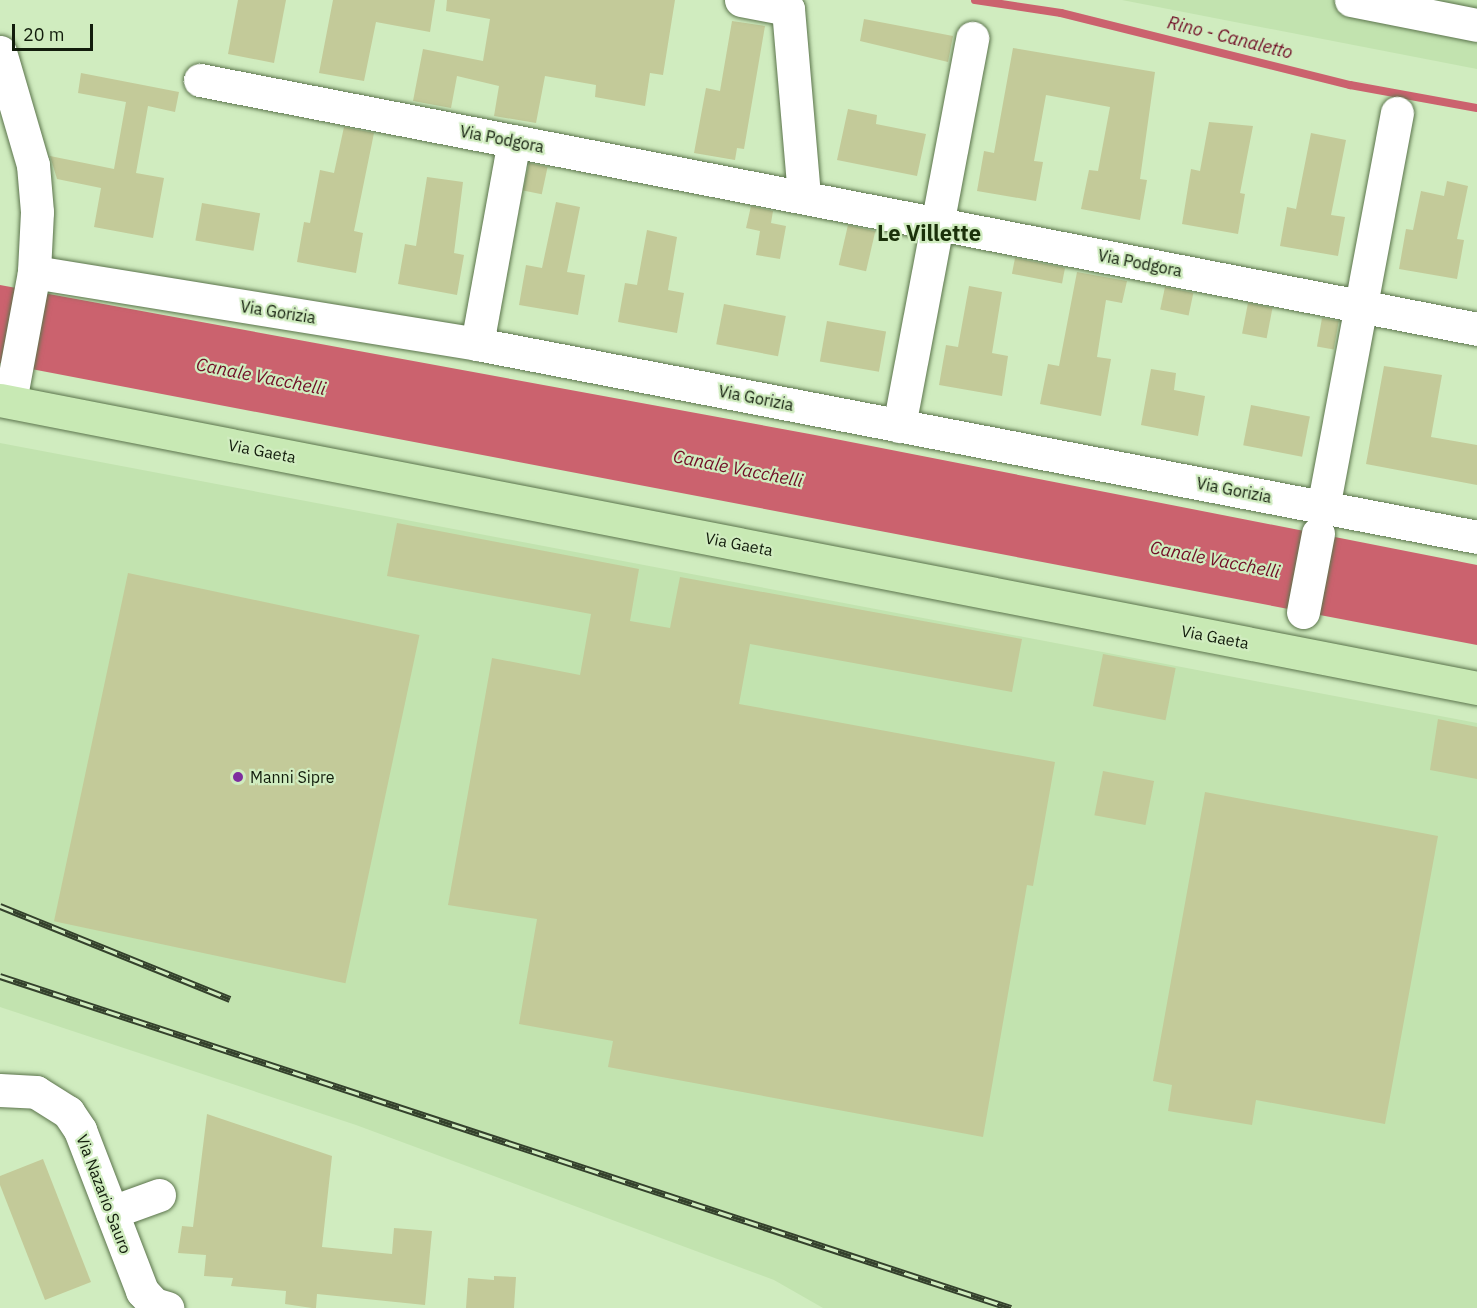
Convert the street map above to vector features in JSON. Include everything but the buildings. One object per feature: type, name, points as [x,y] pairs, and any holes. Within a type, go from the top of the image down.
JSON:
[{"type":"main road","name":"Via Gaeta","points":[[5,400],[1477,688]]},
{"type":"street","points":[[741,0],[788,4],[804,197]]},
{"type":"street","points":[[1372,2],[1477,25]]},
{"type":"street","points":[[899,426],[972,38]]},
{"type":"street","points":[[0,52],[6,91],[33,165],[37,212],[31,281],[15,366],[5,400]]},
{"type":"street","name":"Via Podgora","points":[[200,80],[1477,329]]},
{"type":"street","points":[[1303,612],[1397,113]]},
{"type":"street","points":[[477,344],[514,141]]},
{"type":"street","name":"Via Gorizia","points":[[31,281],[477,344],[899,426],[1321,520],[1477,537]]},
{"type":"street","name":"Via Nazario Sauro","points":[[0,1090],[36,1092],[68,1112],[80,1130],[142,1291],[157,1307]]},
{"type":"street","points":[[112,1212],[159,1195]]},
{"type":"shaded area","points":[[1122,0],[1477,0],[1477,69]]},
{"type":"shaded area","points":[[0,443],[1477,723],[1477,1308],[823,1308],[774,1280],[356,1125],[0,1007]]},
{"type":"water","name":"Canale Vacchelli","points":[[0,285],[815,435],[1477,565],[1477,645],[0,363]]},
{"type":"waterway","name":"Rino - Canaletto","points":[[975,0],[1061,13],[1350,85],[1477,108]]},
{"type":"railway","points":[[0,906],[230,999]]},
{"type":"railway","points":[[0,976],[1011,1308]]},
{"type":"place","name":"Manni Sipre","points":[[238,777]]},
{"type":"district","name":"Le Villette","points":[[929,233]]}]
